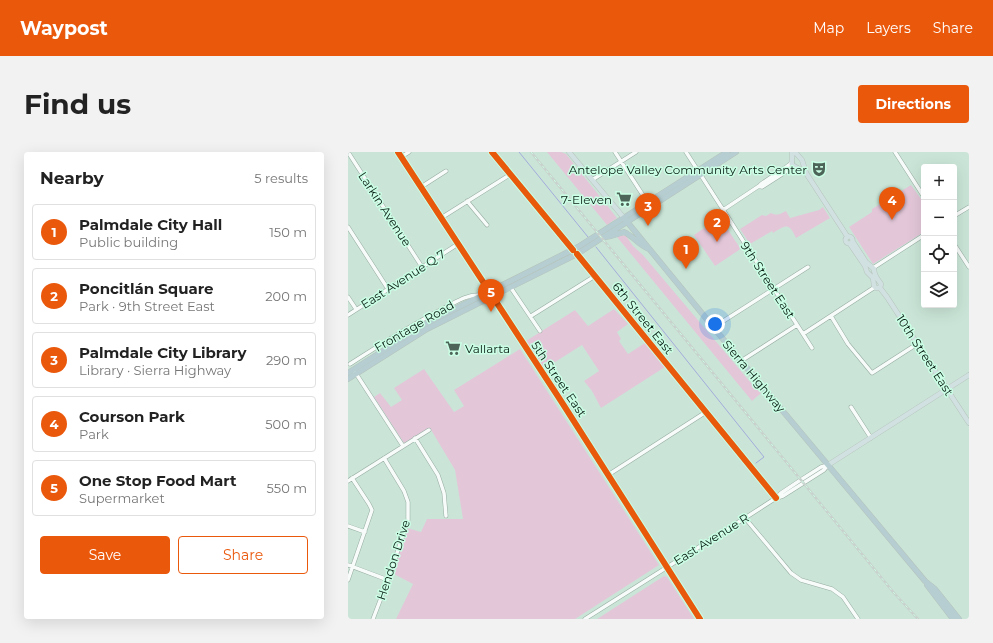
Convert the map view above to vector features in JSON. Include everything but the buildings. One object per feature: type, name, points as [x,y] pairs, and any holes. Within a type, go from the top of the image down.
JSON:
[{"type":"highway","points":[[348,379],[355,372],[427,323],[480,297],[511,288],[575,252],[699,173],[727,152]]},
{"type":"highway","points":[[348,373],[355,372],[427,329],[604,237],[648,203],[736,152]]},
{"type":"highway","name":"Sierra Highway","points":[[626,220],[741,361],[925,581],[954,619]]},
{"type":"highway","points":[[604,237],[624,232],[641,246],[649,249]]},
{"type":"highway","name":"Sierra Highway","points":[[925,581],[935,589],[959,619]]},
{"type":"main road","name":"Sierra Highway","points":[[569,152],[626,220]]},
{"type":"main road","points":[[793,152],[802,160],[799,166],[792,165],[793,152]]},
{"type":"main road","points":[[792,160],[796,157],[799,158]]},
{"type":"main road","name":"10th Street East","points":[[799,166],[806,173],[847,236],[851,237],[851,243],[855,246],[870,270],[877,285],[969,423]]},
{"type":"main road","name":"East Avenue R","points":[[828,465],[969,375]]},
{"type":"street","name":"Larkin Avenue","points":[[348,152],[422,267]]},
{"type":"street","name":"5th Street East","points":[[398,152],[490,295],[544,374],[700,619]]},
{"type":"street","points":[[401,157],[409,152]]},
{"type":"street","name":"6th Street East","points":[[492,152],[776,498]]},
{"type":"street","points":[[615,152],[648,203]]},
{"type":"street","points":[[592,180],[636,152]]},
{"type":"street","name":"9th Street East","points":[[686,152],[812,348]]},
{"type":"street","points":[[895,152],[921,192]]},
{"type":"street","points":[[723,210],[789,165],[792,160]]},
{"type":"street","points":[[759,186],[762,187],[790,169],[799,166]]},
{"type":"street","points":[[421,187],[446,172]]},
{"type":"street","points":[[441,218],[511,174]]},
{"type":"street","points":[[467,201],[486,225]]},
{"type":"street","points":[[957,214],[969,207]]},
{"type":"street","points":[[348,227],[388,289]]},
{"type":"street","points":[[870,270],[922,236]]},
{"type":"street","name":"East Avenue Q 7","points":[[348,315],[458,244]]},
{"type":"street","points":[[957,249],[969,267]]},
{"type":"street","points":[[714,327],[808,267]]},
{"type":"street","points":[[531,316],[594,276]]},
{"type":"street","points":[[803,334],[877,285]]},
{"type":"street","points":[[511,288],[540,331]]},
{"type":"street","name":"Frontage Road","points":[[349,362],[421,320],[468,296],[478,295],[480,297]]},
{"type":"street","points":[[348,297],[356,309]]},
{"type":"street","points":[[831,316],[848,344],[872,373],[917,344]]},
{"type":"street","points":[[741,361],[797,325]]},
{"type":"street","points":[[349,362],[403,446]]},
{"type":"street","points":[[851,407],[871,438]]},
{"type":"street","points":[[608,475],[706,412]]},
{"type":"street","points":[[348,481],[429,430]]},
{"type":"street","points":[[415,438],[438,475],[444,493],[446,516]]},
{"type":"street","name":"Hendon Drive","points":[[373,619],[408,520],[408,509],[404,491],[384,458]]},
{"type":"street","name":"East Avenue R","points":[[585,619],[776,498],[783,496],[809,480],[824,470],[828,465]]},
{"type":"street","points":[[348,580],[350,566],[365,532],[372,510],[370,504],[352,478]]},
{"type":"street","points":[[745,518],[791,574],[801,580],[832,589],[843,597],[858,619]]},
{"type":"street","points":[[348,526],[365,532]]},
{"type":"street","points":[[350,566],[388,580]]},
{"type":"shaded area","points":[[547,152],[561,152],[566,154],[617,218],[607,225]]},
{"type":"shaded area","points":[[911,185],[921,199],[921,234],[873,264],[849,227],[872,212],[872,209]]},
{"type":"shaded area","points":[[823,207],[830,218],[796,238],[787,226],[773,233],[772,231],[750,244],[740,229],[762,215],[766,216],[771,213],[779,214],[786,211],[790,218],[819,210]]},
{"type":"shaded area","points":[[719,218],[740,248],[715,266],[694,235]]},
{"type":"shaded area","points":[[621,235],[626,236],[633,246],[643,255],[756,389],[761,393],[752,401],[617,237]]},
{"type":"shaded area","points":[[614,309],[628,324],[617,332],[621,339],[619,341],[628,354],[645,343],[665,367],[601,408],[592,391],[584,381],[599,371],[582,345],[544,369],[526,341],[575,310],[588,326]]},
{"type":"shaded area","points":[[520,349],[659,565],[575,619],[396,619],[413,584],[392,573],[407,528],[421,532],[427,519],[463,519],[455,470],[430,428],[404,443],[374,397],[380,393],[391,407],[402,400],[394,388],[424,369],[454,412],[464,406],[454,390]]},
{"type":"shaded area","points":[[664,576],[667,577],[694,619],[597,619]]},
{"type":"waterway","points":[[519,152],[588,237]]},
{"type":"waterway","points":[[596,247],[764,457],[756,463]]},
{"type":"railway","points":[[531,152],[894,593],[918,619]]},
{"type":"cycle path","points":[[398,152],[561,401],[700,619]]},
{"type":"cycle path","points":[[492,152],[573,250]]},
{"type":"cycle path","points":[[577,254],[776,498]]},
{"type":"place","name":"Antelope Valley Community Arts Center","points":[[819,169]]},
{"type":"place","name":"7-Eleven","points":[[624,199]]},
{"type":"place","name":"Courson Park","points":[[892,220]]},
{"type":"place","name":"Palmdale City Library","points":[[648,226]]},
{"type":"place","name":"Poncitlán Square","points":[[717,242]]},
{"type":"place","name":"Palmdale City Hall","points":[[686,269]]},
{"type":"place","name":"One Stop Food Mart","points":[[491,312]]},
{"type":"place","name":"Vallarta","points":[[453,348]]}]
